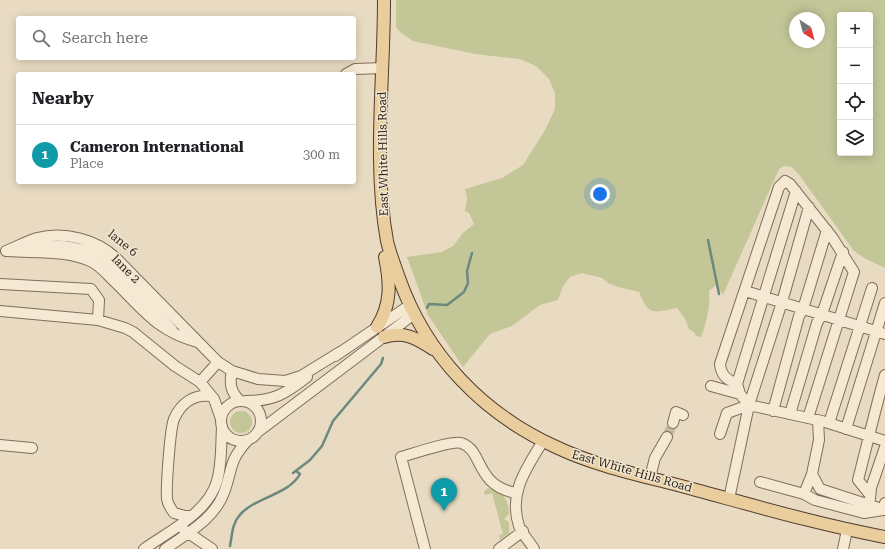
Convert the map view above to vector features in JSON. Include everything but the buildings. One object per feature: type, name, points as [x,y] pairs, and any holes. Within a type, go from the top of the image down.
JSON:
[{"type":"main road","name":"East White Hills Road","points":[[384,0],[382,190],[388,244],[412,309],[436,351],[468,387],[493,410],[517,427],[543,441],[589,460],[847,530],[885,537]]},
{"type":"main road","points":[[377,327],[386,308],[390,292],[384,254],[388,244]]},
{"type":"main road","points":[[384,337],[399,334],[412,336],[436,351]]},
{"type":"street","points":[[350,72],[355,69],[383,68]]},
{"type":"street","points":[[737,384],[727,379],[721,372],[720,364],[779,187],[784,181],[796,191],[827,230],[843,252],[854,272],[808,418]]},
{"type":"street","points":[[749,405],[740,394],[737,384],[796,191]]},
{"type":"street","points":[[729,499],[749,405],[782,302],[809,207]]},
{"type":"street","points":[[772,411],[799,316],[804,309],[827,230]]},
{"type":"street","points":[[3,252],[29,240],[53,243],[85,244],[102,252],[114,262],[156,308],[174,334],[194,341]]},
{"type":"street","points":[[3,252],[53,243],[98,266],[156,308],[218,362],[232,372],[258,379],[285,380],[301,376],[340,352]]},
{"type":"street","points":[[790,414],[817,323],[822,314],[843,252]]},
{"type":"street","points":[[0,284],[91,289],[99,300],[98,320]]},
{"type":"street","points":[[829,423],[872,288]]},
{"type":"street","points":[[745,291],[881,332]]},
{"type":"street","points":[[846,429],[881,332],[885,303]]},
{"type":"street","points":[[144,549],[191,516],[207,501],[217,481],[221,423],[225,409],[235,402],[268,400],[283,394],[377,327],[412,309]]},
{"type":"street","points":[[165,549],[207,518],[220,501],[225,490],[234,457],[248,440],[384,337],[412,309]]},
{"type":"street","points":[[0,311],[98,320],[115,324],[133,332],[175,366],[200,382],[211,396],[221,423],[228,436],[234,440],[248,440]]},
{"type":"street","points":[[200,382],[218,362]]},
{"type":"street","points":[[232,372],[230,386],[236,397],[257,408],[260,414],[262,420],[259,431]]},
{"type":"street","points":[[870,495],[858,480],[869,436],[870,425],[885,375]]},
{"type":"street","points":[[711,386],[740,394]]},
{"type":"street","points":[[191,516],[174,513],[167,500],[173,426],[178,413],[192,398],[200,395],[211,396]]},
{"type":"street","points":[[720,434],[727,413],[749,405],[818,420],[885,441]]},
{"type":"street","points":[[673,423],[676,412],[683,415]]},
{"type":"street","points":[[804,494],[812,474],[819,440],[818,420]]},
{"type":"street","points":[[650,477],[655,458],[667,437]]},
{"type":"street","points":[[534,549],[519,527],[516,509],[516,493],[522,477],[543,441]]},
{"type":"street","points":[[425,549],[401,457],[452,443],[461,442],[468,446],[474,454],[486,477],[492,484],[499,488],[516,493]]},
{"type":"street","points":[[0,445],[32,448]]},
{"type":"street","points":[[869,505],[870,495],[885,447]]},
{"type":"street","points":[[812,474],[820,489],[869,505],[884,507]]},
{"type":"street","points":[[760,482],[804,494],[815,500],[864,513],[884,507]]},
{"type":"street","points":[[179,524],[187,534],[198,539],[212,549]]},
{"type":"street","points":[[843,549],[847,530]]},
{"type":"street","points":[[499,549],[522,532]]},
{"type":"green space","points":[[396,0],[885,0],[885,268],[866,259],[854,251],[800,176],[792,167],[784,166],[779,169],[723,295],[716,285],[709,291],[708,314],[701,337],[696,336],[694,332],[689,329],[685,319],[677,308],[657,312],[650,310],[646,306],[639,292],[618,287],[608,283],[602,278],[582,273],[570,277],[563,286],[558,300],[540,305],[512,326],[490,334],[463,367],[428,315],[407,257],[442,252],[453,246],[463,233],[474,224],[469,213],[465,211],[467,198],[465,189],[502,178],[523,165],[545,130],[555,109],[555,93],[549,79],[536,66],[520,59],[475,54],[413,41],[401,33],[396,27]]},
{"type":"green space","points":[[241,411],[249,414],[252,422],[249,430],[241,433],[233,430],[230,422],[233,414]]},
{"type":"green space","points":[[488,488],[501,494],[508,504],[509,514],[504,519],[509,522],[509,533],[500,540],[499,535],[503,534],[492,493],[485,495],[484,492]]},
{"type":"waterway","points":[[708,240],[719,294]]},
{"type":"waterway","points":[[427,308],[429,304],[447,305],[464,292],[468,283],[467,271],[472,253]]},
{"type":"waterway","points":[[293,473],[310,460],[322,446],[333,421],[381,364],[383,358]]},
{"type":"waterway","points":[[230,546],[234,526],[239,516],[252,505],[288,487],[300,474],[296,471]]},
{"type":"tunnel","points":[[667,437],[673,423]]},
{"type":"place","name":"Cameron International","points":[[444,511]]}]
